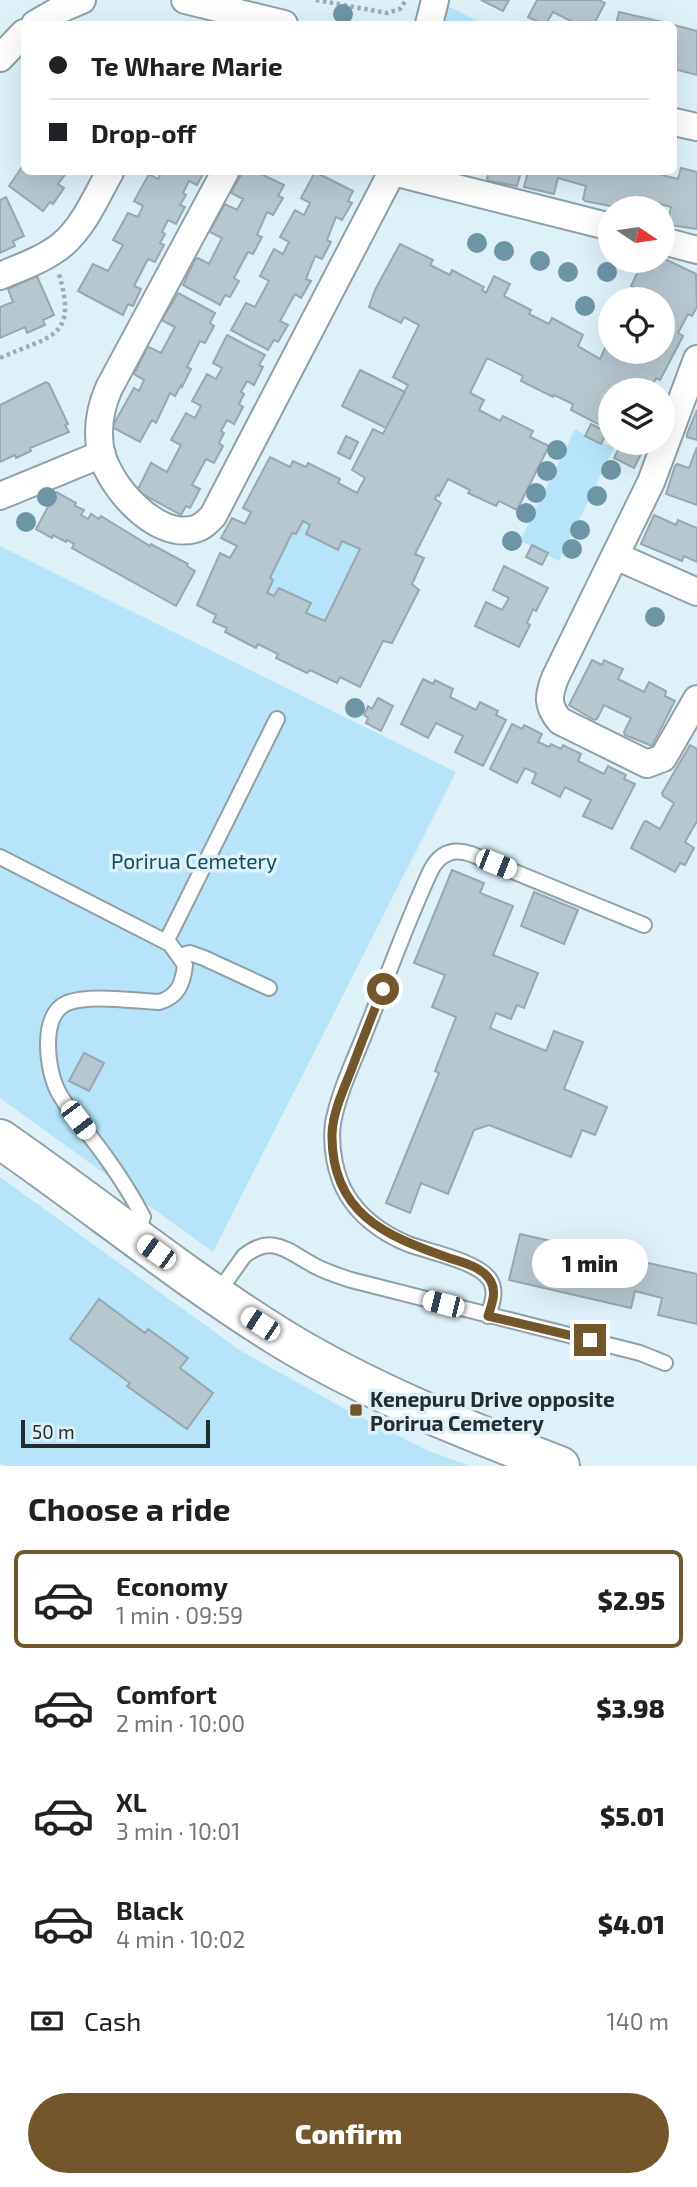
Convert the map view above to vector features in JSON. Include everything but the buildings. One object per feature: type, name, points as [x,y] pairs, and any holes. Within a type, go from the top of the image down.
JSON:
[{"type":"main road","points":[[0,1139],[216,1295],[282,1339],[396,1399],[560,1466]]},
{"type":"street","points":[[40,21],[82,0]]},
{"type":"street","points":[[185,0],[272,21]]},
{"type":"street","points":[[430,21],[435,0]]},
{"type":"street","points":[[0,58],[21,36]]},
{"type":"street","points":[[677,123],[697,127]]},
{"type":"street","points":[[0,276],[41,257],[72,235],[108,175]]},
{"type":"street","points":[[223,175],[109,388],[100,421],[102,454],[112,480],[127,498],[156,522],[180,530],[194,530],[213,516],[390,175]]},
{"type":"street","points":[[404,175],[598,225]]},
{"type":"street","points":[[676,244],[697,250]]},
{"type":"street","points":[[697,359],[656,471],[555,677],[549,702],[552,712],[560,721],[647,764],[663,758],[697,699]]},
{"type":"street","points":[[0,496],[102,454]]},
{"type":"street","points":[[616,556],[697,592]]},
{"type":"lane","points":[[166,942],[277,719]]},
{"type":"lane","points":[[488,1316],[494,1293],[492,1282],[487,1276],[478,1269],[389,1235],[357,1209],[340,1180],[335,1163],[333,1125],[341,1095],[372,1016],[431,870],[435,862],[449,852],[471,854],[644,925]]},
{"type":"lane","points":[[0,857],[166,942],[185,965],[183,981],[177,992],[168,999],[159,1002],[79,1000],[65,1004],[50,1026],[49,1061],[56,1088],[124,1180],[143,1217],[137,1237]]},
{"type":"lane","points":[[179,956],[190,953],[269,988]]},
{"type":"lane","points":[[216,1295],[244,1256],[272,1245],[289,1250],[325,1271],[351,1280],[640,1353],[665,1363]]},
{"type":"path","points":[[316,0],[387,13],[400,9],[406,0]]},
{"type":"path","points":[[0,358],[55,333],[63,324],[67,304],[58,272],[41,257]]},
{"type":"green space","points":[[446,5],[477,21],[442,21]]},
{"type":"green space","points":[[575,429],[598,443],[598,455],[611,455],[559,561],[520,541]]},
{"type":"green space","points":[[303,521],[310,525],[306,534],[337,550],[342,541],[360,549],[325,621],[306,613],[310,603],[279,588],[274,596],[267,593],[273,580],[270,578],[292,533],[296,534]]},
{"type":"green space","name":"Porirua Cemetery","points":[[0,546],[456,772],[213,1252],[0,1098]]},
{"type":"green space","points":[[0,1177],[241,1351],[345,1409],[429,1451],[470,1466],[6,1466],[0,1463]]},
{"type":"place","name":"Kenepuru Drive opposite Porirua Cemetery","points":[[356,1410]]},
{"type":"route","points":[[383,989],[341,1095],[333,1125],[335,1163],[346,1194],[357,1209],[389,1235],[478,1269],[487,1276],[492,1282],[494,1293],[488,1316],[590,1340]]}]
